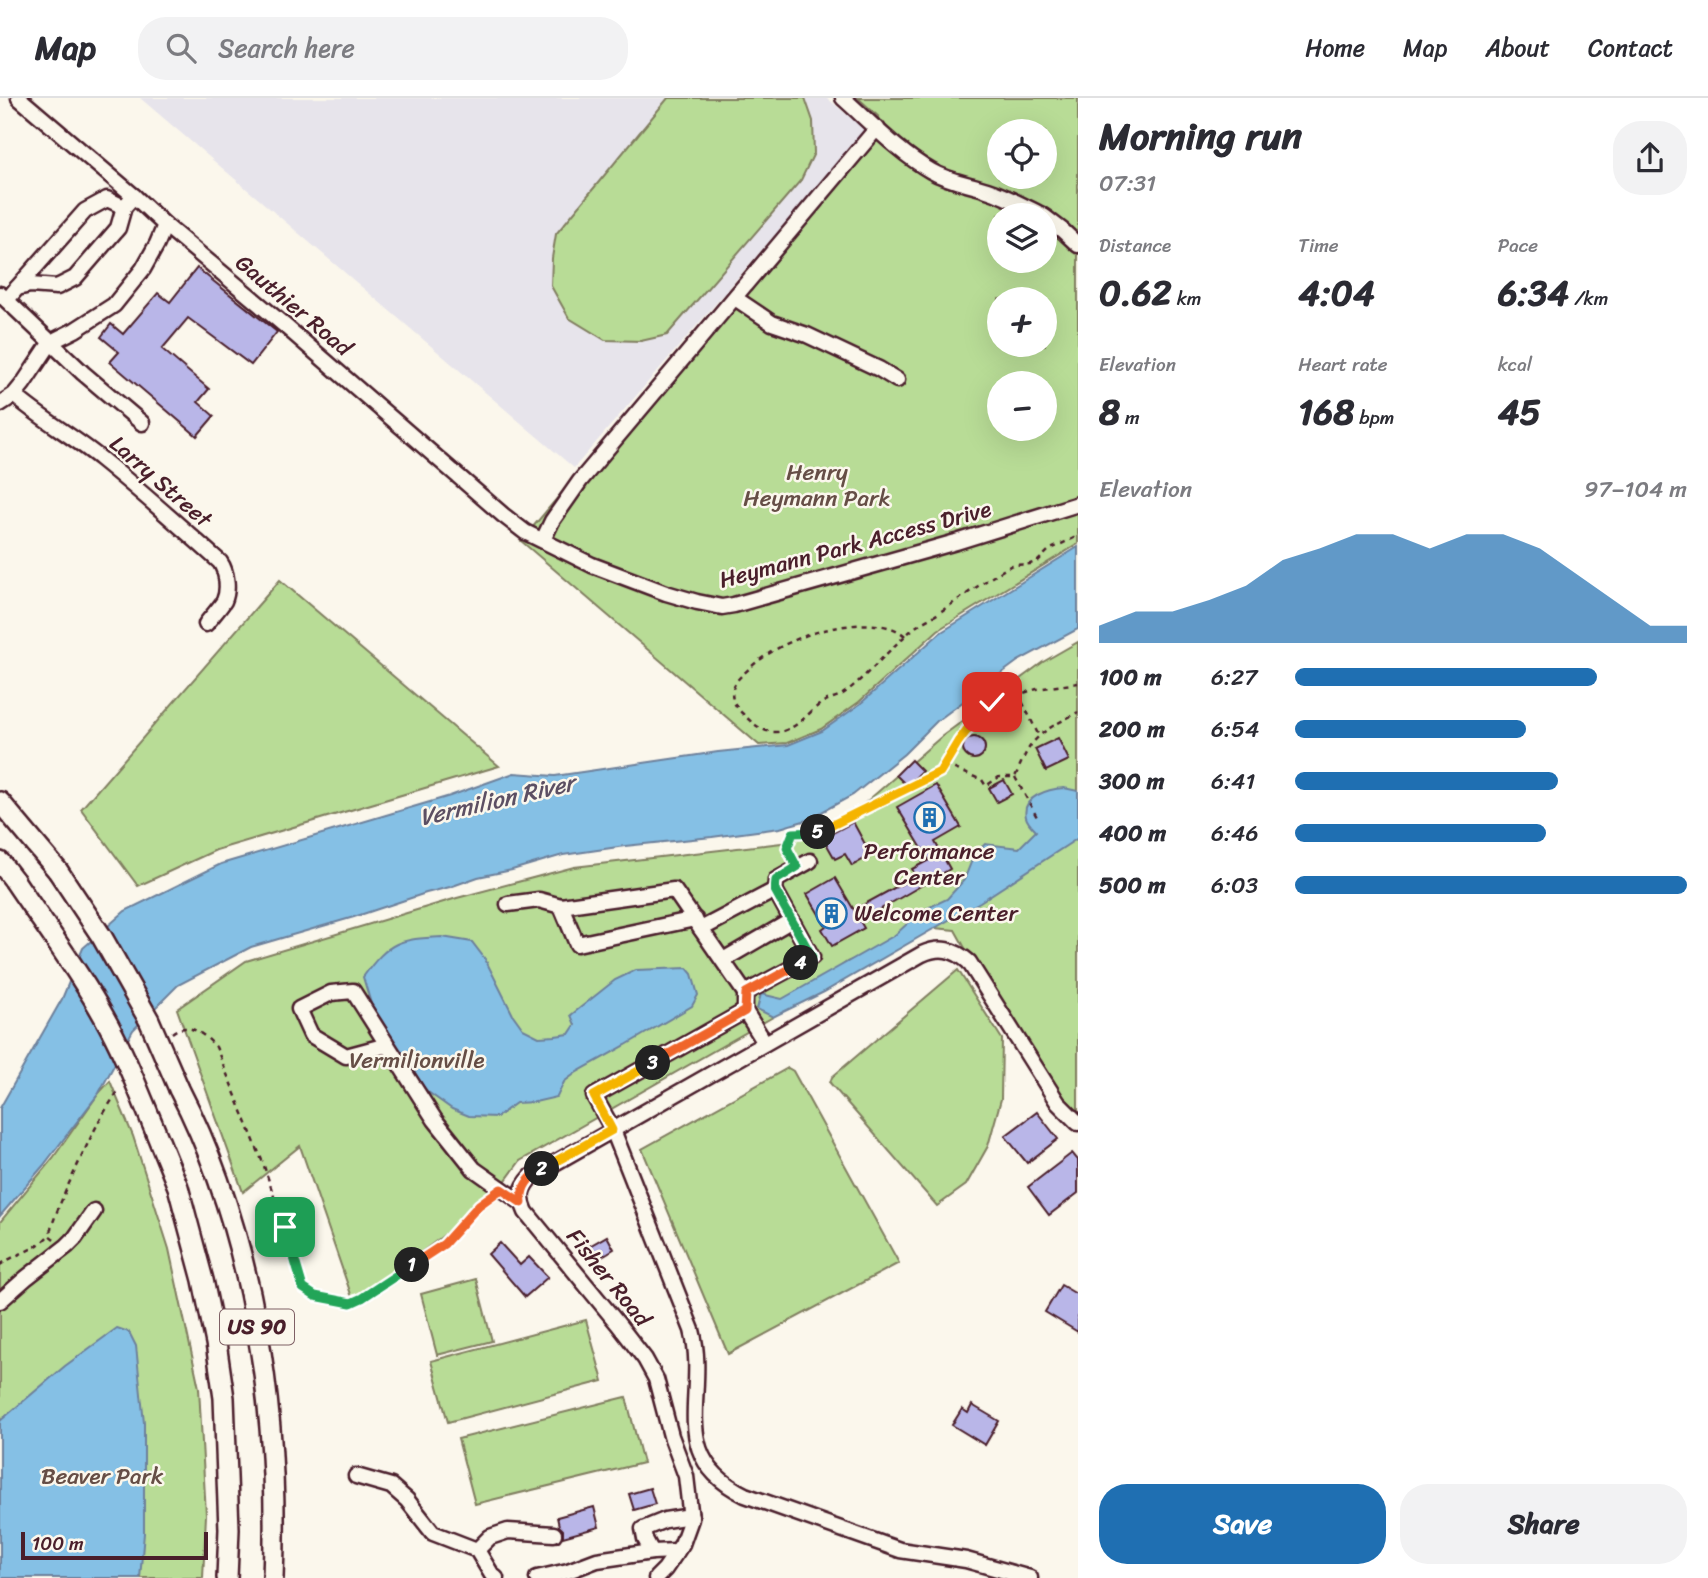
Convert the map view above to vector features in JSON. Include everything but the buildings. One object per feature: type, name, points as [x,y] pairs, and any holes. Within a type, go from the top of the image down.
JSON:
[{"type":"highway","name":"US 90","points":[[0,802],[58,871],[102,937],[149,1020],[179,1089],[196,1120],[222,1190],[242,1259],[258,1331],[268,1406],[274,1477],[273,1578]]},
{"type":"highway","name":"US 90","points":[[0,862],[83,981],[104,1017],[122,1052],[178,1187],[204,1280],[224,1398],[229,1529],[227,1578]]},
{"type":"street","name":"Gauthier Road","points":[[19,98],[129,201],[165,225],[503,515],[525,532],[542,540]]},
{"type":"street","points":[[843,98],[906,153],[932,171],[1019,203]]},
{"type":"street","points":[[542,540],[580,481],[877,128]]},
{"type":"street","points":[[17,288],[30,285],[57,287],[75,278],[118,228],[129,201],[107,199],[85,211],[17,288],[3,297],[83,373],[142,423]]},
{"type":"street","points":[[0,404],[14,395],[51,342],[114,305],[144,269],[165,225]]},
{"type":"street","points":[[1057,226],[1078,245]]},
{"type":"street","points":[[734,298],[772,323],[807,335],[897,380]]},
{"type":"street","name":"Larry Street","points":[[14,395],[102,459],[224,566],[225,598],[206,624]]},
{"type":"street","name":"Heymann Park Access Drive","points":[[542,540],[592,565],[666,593],[722,607],[1078,504]]},
{"type":"street","points":[[746,993],[812,957],[775,890],[776,880],[803,864]]},
{"type":"street","points":[[508,904],[539,900],[561,906],[674,890],[746,993],[745,1011],[765,1043]]},
{"type":"street","points":[[561,906],[577,944],[698,924],[775,890]]},
{"type":"street","points":[[723,960],[792,920]]},
{"type":"street","points":[[522,1203],[523,1188],[532,1176],[922,954],[936,949],[957,953],[969,962],[1058,1103],[1078,1123]]},
{"type":"street","points":[[387,1045],[346,1056],[311,1035],[299,1009],[331,993],[353,991],[435,1120],[466,1160],[474,1169],[522,1203]]},
{"type":"street","name":"Fisher Road","points":[[745,1011],[594,1096],[612,1130],[692,1330],[696,1360],[695,1430],[708,1465],[723,1483],[745,1496],[909,1552],[966,1560],[1030,1578]]},
{"type":"street","name":"Fisher Road","points":[[522,1203],[526,1212],[645,1359],[656,1380],[671,1436],[686,1476],[691,1516]]},
{"type":"street","points":[[0,1301],[75,1238],[94,1211]]},
{"type":"street","points":[[686,1476],[708,1465]]},
{"type":"street","points":[[356,1476],[391,1486],[407,1500],[433,1533],[477,1550],[496,1578]]},
{"type":"street","points":[[652,1552],[643,1530],[665,1520],[691,1516],[682,1544],[656,1578]]},
{"type":"street","points":[[477,1550],[490,1537],[508,1531],[554,1534]]},
{"type":"street","points":[[537,1578],[568,1571],[597,1560],[677,1551]]},
{"type":"path","points":[[905,636],[891,627],[867,625],[816,632],[793,640],[762,659],[739,678],[732,696],[735,705],[761,728],[774,732],[793,727],[823,702],[846,693],[917,626],[1012,565],[1038,561],[1049,550],[1078,536]]},
{"type":"path","points":[[803,864],[787,848],[793,833],[819,832],[934,776],[940,772],[984,707],[1018,693],[1078,684]]},
{"type":"path","points":[[1018,693],[1039,736]]},
{"type":"path","points":[[1015,777],[1024,756],[1039,736],[1054,724],[1078,712]]},
{"type":"path","points":[[945,765],[982,780],[986,786],[999,777],[1015,777]]},
{"type":"path","points":[[1015,777],[1038,819]]},
{"type":"path","points":[[167,1037],[176,1030],[190,1028],[205,1035],[216,1047],[263,1163],[299,1278],[303,1288],[315,1296],[351,1303],[362,1298],[444,1244],[479,1205],[501,1189]]},
{"type":"path","points":[[0,1265],[37,1247],[49,1235],[56,1213],[90,1138],[122,1087]]},
{"type":"path","points":[[49,1235],[62,1250]]},
{"type":"shaded area","points":[[140,98],[827,98],[865,130],[574,468]]},
{"type":"green space","points":[[668,98],[805,98],[813,121],[814,153],[801,180],[667,335],[641,341],[605,340],[569,318],[551,286],[556,234]]},
{"type":"green space","name":"Henry Heymann Park","points":[[858,98],[1078,98],[1078,544],[938,630],[859,702],[821,729],[787,743],[759,745],[521,541],[879,117]]},
{"type":"green space","points":[[280,580],[499,766],[216,850],[138,886],[81,809]]},
{"type":"green space","name":"Vermilionville","points":[[1078,642],[1078,1115],[1063,1099],[975,966],[955,930],[934,928],[847,962],[773,1017],[520,1161],[492,1199],[354,1303],[300,1146],[243,1192],[177,1009],[246,961],[457,898],[574,867],[790,842],[864,804],[941,737],[1043,662]]},
{"type":"green space","points":[[958,970],[1002,1039],[1001,1099],[988,1146],[966,1185],[937,1206],[830,1083],[832,1077]]},
{"type":"green space","points":[[788,1068],[793,1071],[899,1263],[728,1354],[642,1149]]},
{"type":"green space","name":"Beaver Park","points":[[110,1081],[133,1136],[169,1249],[199,1388],[206,1515],[203,1578],[0,1578],[0,1222],[53,1158]]},
{"type":"green space","points":[[476,1279],[492,1341],[437,1355],[421,1294]]},
{"type":"green space","points":[[586,1320],[603,1381],[448,1422],[431,1361]]},
{"type":"green space","points":[[626,1397],[643,1463],[475,1504],[458,1439]]},
{"type":"water","name":"Vermilion River","points":[[1078,547],[1078,629],[1018,661],[937,721],[904,754],[853,795],[807,820],[780,828],[563,855],[478,877],[251,947],[178,985],[133,1030],[99,1093],[43,1166],[0,1216],[0,1108],[62,999],[83,948],[125,911],[221,864],[450,796],[514,773],[555,776],[718,752],[788,745],[822,731],[860,704],[940,633]]},
{"type":"water","points":[[1064,788],[1078,791],[1078,838],[980,902],[824,992],[773,1017],[757,1009],[761,994],[782,999],[895,935],[921,911],[947,899],[964,880],[974,855],[985,844],[1019,848],[1036,831],[1027,819],[1028,804],[1044,792]]},
{"type":"water","points":[[442,937],[472,942],[485,959],[513,1015],[523,1029],[539,1037],[569,1034],[575,1025],[571,1015],[615,980],[636,970],[687,968],[692,974],[698,995],[692,1006],[577,1072],[564,1082],[557,1097],[516,1103],[497,1117],[469,1116],[452,1109],[428,1092],[412,1074],[372,1007],[363,977],[380,956],[396,944]]},
{"type":"water","points":[[117,1328],[129,1332],[136,1346],[144,1423],[144,1533],[140,1578],[0,1578],[0,1421],[65,1366]]},
{"type":"place","name":"Performance Center","points":[[929,817]]},
{"type":"place","name":"Welcome Center","points":[[831,913]]},
{"type":"route","points":[[285,1227],[303,1288],[315,1296],[351,1303],[444,1244],[479,1205],[501,1189],[522,1203],[523,1188],[532,1176],[612,1130],[594,1096],[745,1011],[746,993],[812,957],[775,890],[776,880],[797,867],[787,848],[793,833],[819,832],[940,772],[958,742],[984,707],[992,702]]}]
